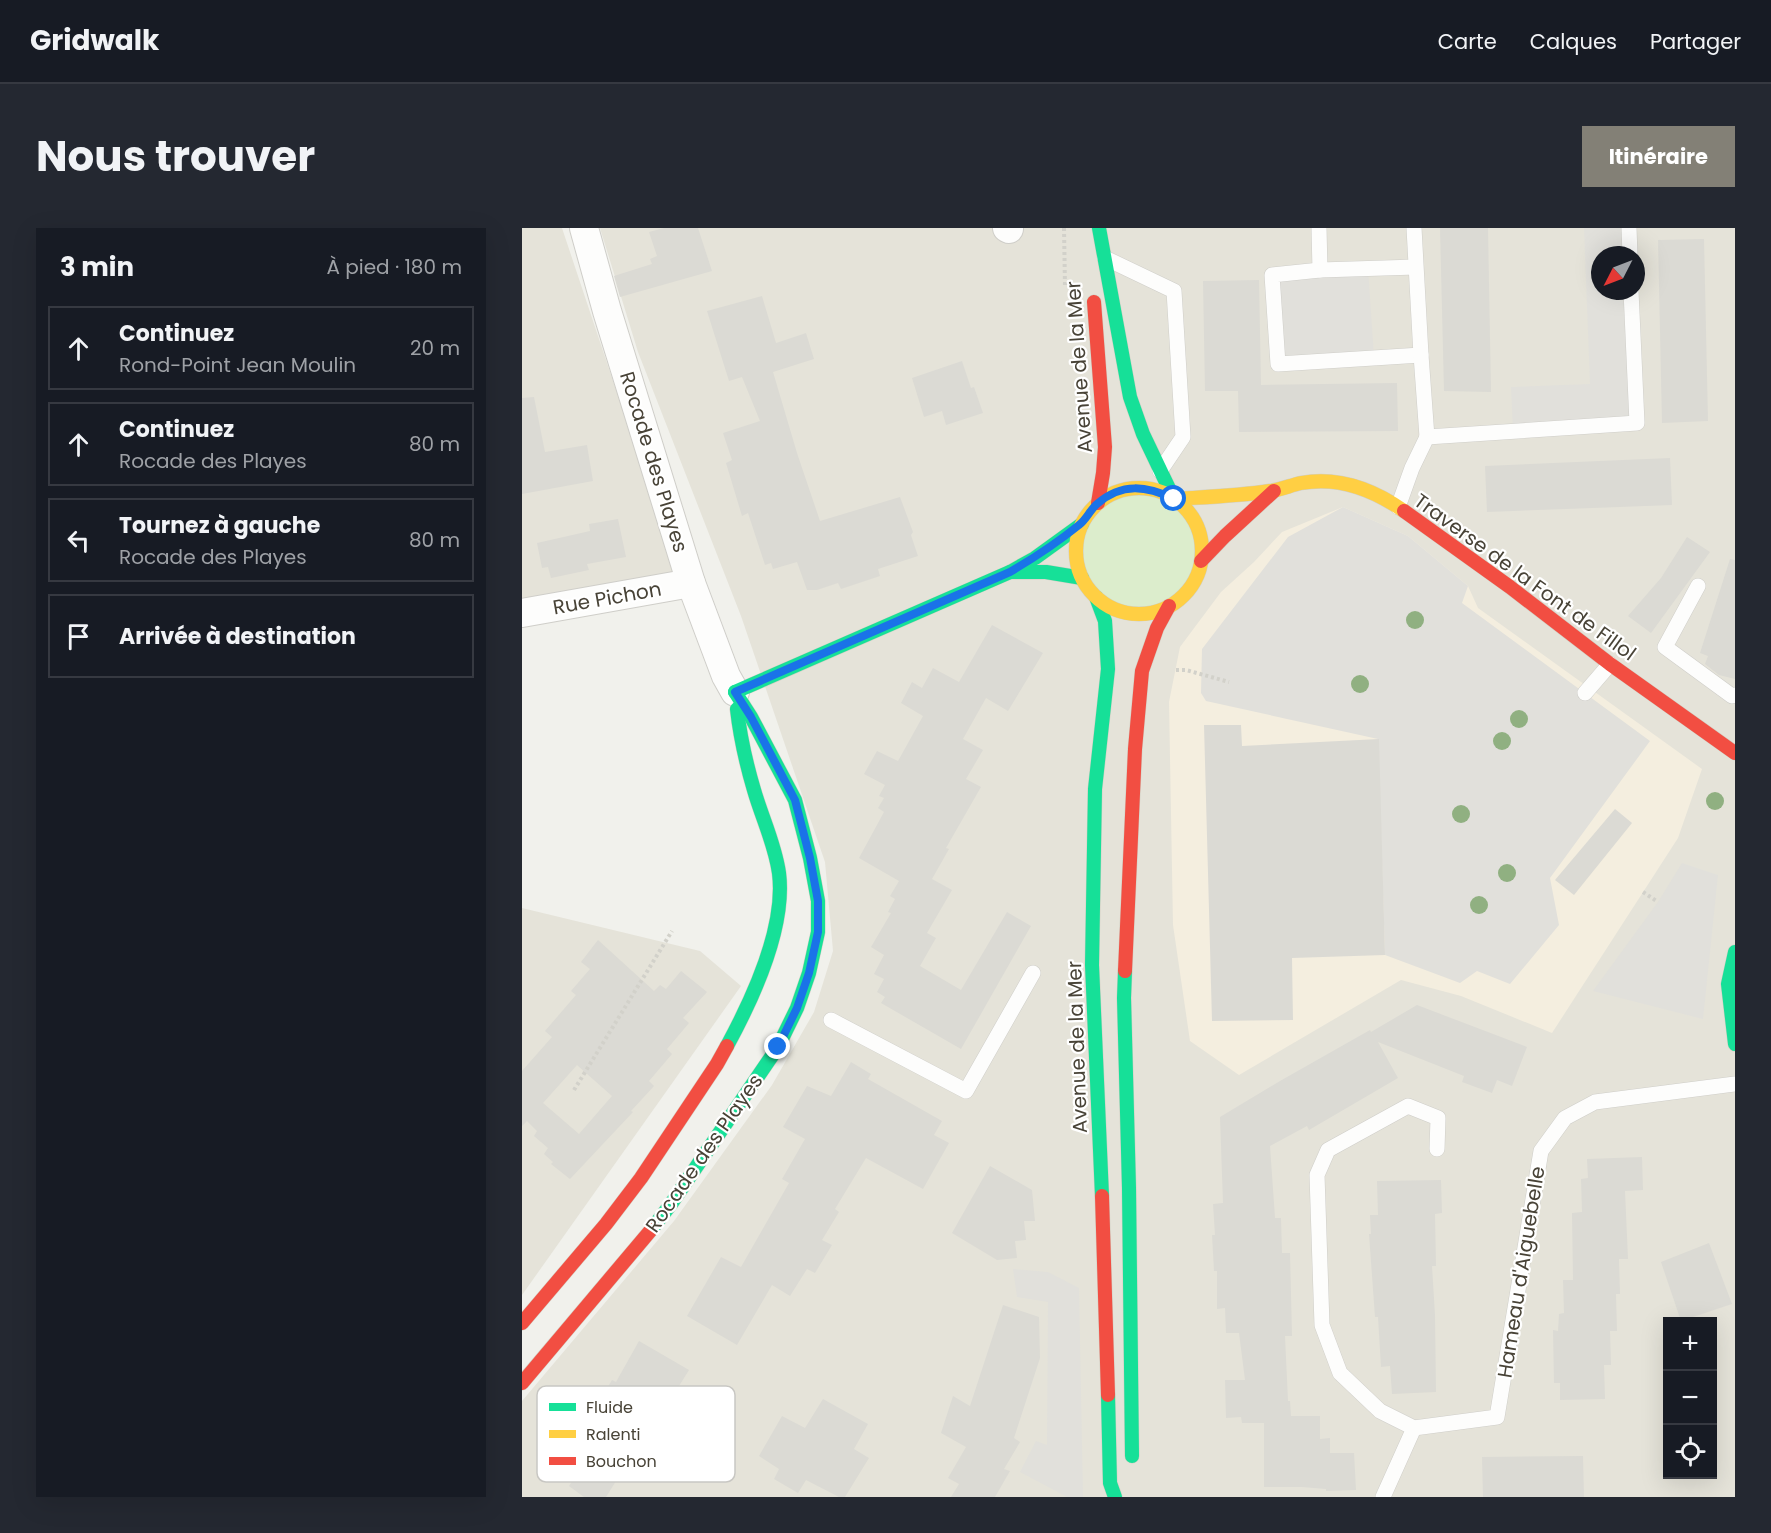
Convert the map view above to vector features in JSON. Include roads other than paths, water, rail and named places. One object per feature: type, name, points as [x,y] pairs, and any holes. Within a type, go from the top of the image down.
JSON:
[{"type":"street","name":"Rocade des Playes","points":[[522,1383],[620,1270],[671,1204],[778,1047],[797,1008],[809,973],[818,932],[818,901],[795,800],[751,717],[726,676],[691,583],[607,311],[584,228]]},
{"type":"street","name":"Avenue de la Mer","points":[[1092,228],[1130,397],[1143,434],[1174,499]]},
{"type":"street","name":"Avenue de la Mer","points":[[1099,228],[1099,261]]},
{"type":"street","name":"Avenue de la Mer","points":[[1092,287],[1105,447],[1098,503]]},
{"type":"street","name":"Traverse de la Font de Fillol","points":[[1174,499],[1225,497],[1274,491],[1302,483],[1336,481],[1368,490],[1398,507],[1510,587],[1610,664],[1735,753]]},
{"type":"street","points":[[1135,488],[1156,490],[1174,499],[1187,509],[1201,541],[1201,561],[1195,579],[1184,595],[1168,606],[1150,613],[1131,613],[1112,608],[1096,597],[1082,578],[1076,560],[1077,542],[1082,524],[1098,503],[1115,492],[1135,488]]},
{"type":"street","name":"Traverse de la Font de Fillol","points":[[1201,561],[1274,491]]},
{"type":"street","points":[[735,692],[1010,572],[1035,558],[1082,524]]},
{"type":"street","points":[[1010,572],[1047,571],[1082,578]]},
{"type":"street","name":"Rue Pichon","points":[[522,613],[691,583]]},
{"type":"street","name":"Avenue de la Mer","points":[[1096,597],[1105,621],[1108,669],[1095,789],[1092,965],[1104,1239],[1110,1483],[1115,1497]]},
{"type":"street","points":[[1132,1475],[1129,1188],[1124,998],[1129,855],[1142,671],[1157,628],[1168,606]]},
{"type":"street","name":"Rocade des Playes","points":[[522,1323],[606,1224],[641,1178],[717,1064],[743,1016],[772,941],[778,909],[778,874],[769,831],[754,791],[739,729],[735,692]]},
{"type":"street","points":[[1735,952],[1728,984],[1735,1044]]},
{"type":"lane","points":[[1319,228],[1320,270]]},
{"type":"lane","points":[[1398,507],[1412,468],[1427,437],[1414,228]]},
{"type":"lane","points":[[1629,228],[1630,246]]},
{"type":"lane","points":[[1099,261],[1174,291],[1183,437],[1160,471]]},
{"type":"lane","points":[[1416,267],[1272,274],[1278,364],[1421,355]]},
{"type":"lane","points":[[1427,437],[1637,423],[1631,300]]},
{"type":"lane","points":[[1698,586],[1665,647],[1732,696],[1735,695]]},
{"type":"lane","points":[[1585,693],[1610,664]]},
{"type":"lane","points":[[831,1020],[966,1091],[1033,973]]},
{"type":"lane","name":"Hameau d'Aiguebelle","points":[[1414,1428],[1497,1417],[1541,1152],[1565,1118],[1595,1102],[1735,1084]]},
{"type":"lane","points":[[1383,1497],[1414,1428],[1380,1411],[1340,1373],[1322,1325],[1317,1175],[1328,1150],[1408,1106],[1438,1118],[1437,1149]]}]
